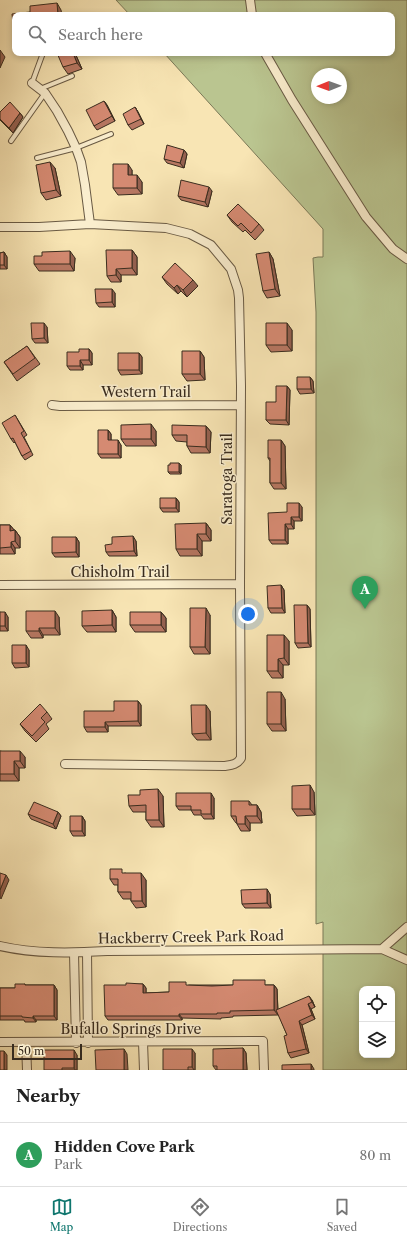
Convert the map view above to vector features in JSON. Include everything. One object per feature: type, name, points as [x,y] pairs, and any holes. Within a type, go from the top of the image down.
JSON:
[{"type":"street","points":[[250,0],[252,12]]},
{"type":"street","points":[[267,56],[292,100],[366,216],[393,249],[407,259]]},
{"type":"street","points":[[32,83],[42,91],[68,131],[76,148],[81,162],[90,224]]},
{"type":"street","name":"Saratoga Trail","points":[[0,228],[90,224],[166,228],[190,234],[212,245],[224,258],[232,269],[238,290],[241,386],[241,758],[233,765],[224,766],[65,764]]},
{"type":"street","name":"Western Trail","points":[[52,405],[240,405]]},
{"type":"street","name":"Chisholm Trail","points":[[0,585],[240,584]]},
{"type":"street","points":[[382,949],[407,927]]},
{"type":"street","name":"Hackberry Creek Park Road","points":[[0,946],[25,951],[74,953],[107,950],[382,949],[407,960]]},
{"type":"street","points":[[87,952],[88,1042]]},
{"type":"street","points":[[74,953],[76,1043]]},
{"type":"street","name":"Bufallo Springs Drive","points":[[0,1042],[76,1043],[263,1041],[264,1070]]},
{"type":"street","points":[[26,1042],[27,1070]]},
{"type":"street","points":[[143,1042],[144,1070]]},
{"type":"lane","points":[[32,83],[42,56]]},
{"type":"lane","points":[[11,141],[42,91],[72,76]]},
{"type":"lane","points":[[37,158],[76,148],[111,134]]},
{"type":"green space","points":[[116,0],[407,0],[407,1070],[323,1070],[323,922],[316,924],[316,312],[313,258],[323,257],[323,229],[167,56],[395,56],[395,12],[127,12]]},
{"type":"building","points":[[57,3],[58,12],[30,12],[30,6]]},
{"type":"building","points":[[58,56],[74,56],[77,63],[63,67]]},
{"type":"building","points":[[104,101],[112,116],[94,126],[86,110]]},
{"type":"building","points":[[10,102],[20,113],[9,128],[0,119],[0,112]]},
{"type":"building","points":[[135,107],[141,119],[128,125],[123,114]]},
{"type":"building","points":[[167,145],[184,150],[180,163],[164,159]]},
{"type":"building","points":[[50,162],[56,190],[41,193],[36,165]]},
{"type":"building","points":[[113,164],[128,164],[128,175],[137,175],[137,188],[113,188]]},
{"type":"building","points":[[181,180],[209,187],[205,202],[178,196]]},
{"type":"building","points":[[238,204],[259,224],[251,233],[241,223],[238,226],[227,215]]},
{"type":"building","points":[[106,250],[132,250],[132,268],[116,269],[116,275],[107,276]]},
{"type":"building","points":[[70,251],[70,264],[34,264],[34,256],[42,256],[42,252]]},
{"type":"building","points":[[4,252],[4,265],[0,265],[0,253]]},
{"type":"building","points":[[269,252],[275,289],[263,291],[256,254]]},
{"type":"building","points":[[175,263],[193,280],[183,290],[177,285],[174,288],[162,277]]},
{"type":"building","points":[[95,289],[112,289],[112,302],[96,303]]},
{"type":"building","points":[[31,323],[44,323],[44,338],[32,339]]},
{"type":"building","points":[[266,323],[287,323],[287,345],[266,345]]},
{"type":"building","points":[[27,346],[35,358],[13,374],[4,362]]},
{"type":"building","points":[[79,349],[89,349],[89,360],[80,360],[80,366],[67,366],[67,352],[79,352]]},
{"type":"building","points":[[182,351],[200,351],[200,374],[182,374]]},
{"type":"building","points":[[118,353],[139,353],[139,370],[118,370]]},
{"type":"building","points":[[297,377],[310,377],[311,389],[297,389]]},
{"type":"building","points":[[276,386],[287,386],[286,420],[266,420],[266,402],[276,402]]},
{"type":"building","points":[[15,415],[24,431],[21,433],[31,451],[22,456],[13,438],[11,439],[2,423]]},
{"type":"building","points":[[151,424],[151,439],[121,439],[121,425]]},
{"type":"building","points":[[172,425],[206,426],[206,447],[187,446],[187,435],[172,435]]},
{"type":"building","points":[[98,430],[108,430],[108,440],[118,440],[118,454],[98,454]]},
{"type":"building","points":[[268,440],[281,440],[281,483],[270,483]]},
{"type":"building","points":[[170,463],[179,463],[179,472],[168,472],[168,465],[170,465]]},
{"type":"building","points":[[160,498],[176,498],[176,508],[160,508]]},
{"type":"building","points":[[287,503],[299,503],[299,517],[291,517],[291,524],[285,524],[285,540],[269,540],[268,513],[287,512]]},
{"type":"building","points":[[206,523],[206,534],[197,534],[197,549],[176,549],[175,524]]},
{"type":"building","points":[[0,525],[10,525],[10,531],[15,530],[15,541],[11,542],[11,547],[0,548]]},
{"type":"building","points":[[133,536],[134,551],[106,552],[105,545],[112,544],[112,537]]},
{"type":"building","points":[[52,537],[76,537],[76,552],[52,553]]},
{"type":"building","points":[[281,585],[282,608],[268,608],[267,586]]},
{"type":"building","points":[[294,605],[307,605],[308,643],[295,643]]},
{"type":"building","points":[[190,608],[206,608],[205,647],[190,647]]},
{"type":"building","points":[[112,610],[112,625],[82,626],[82,611]]},
{"type":"building","points":[[26,611],[55,611],[55,628],[39,628],[39,631],[26,631]]},
{"type":"building","points":[[0,612],[5,612],[5,626],[0,626]]},
{"type":"building","points":[[130,612],[161,612],[161,625],[130,625]]},
{"type":"building","points":[[267,635],[284,635],[284,658],[278,659],[278,671],[267,671]]},
{"type":"building","points":[[12,645],[26,645],[26,663],[12,663]]},
{"type":"building","points":[[267,692],[281,692],[281,724],[267,724]]},
{"type":"building","points":[[114,701],[138,701],[138,721],[105,722],[105,727],[84,727],[84,711],[114,711]]},
{"type":"building","points":[[40,704],[47,712],[41,718],[45,722],[32,736],[20,724]]},
{"type":"building","points":[[191,705],[206,705],[206,733],[192,734]]},
{"type":"building","points":[[0,751],[20,751],[20,761],[14,761],[14,774],[0,774]]},
{"type":"building","points":[[310,785],[310,809],[292,809],[292,786]]},
{"type":"building","points":[[158,789],[159,820],[146,820],[146,805],[129,806],[128,795],[140,795],[140,790]]},
{"type":"building","points":[[176,793],[211,793],[211,814],[201,814],[201,810],[191,810],[191,806],[176,806]]},
{"type":"building","points":[[231,801],[249,801],[249,805],[257,805],[257,816],[245,816],[245,824],[237,824],[236,816],[231,816]]},
{"type":"building","points":[[34,802],[58,812],[53,824],[28,814]]},
{"type":"building","points":[[70,816],[82,816],[82,831],[70,831]]},
{"type":"building","points":[[110,869],[122,869],[122,873],[141,873],[142,901],[131,901],[131,892],[118,892],[118,879],[110,879]]},
{"type":"building","points":[[0,873],[6,875],[0,890]]},
{"type":"building","points":[[267,889],[267,903],[242,904],[241,890]]},
{"type":"building","points":[[233,980],[265,980],[265,985],[274,985],[274,1010],[230,1011],[230,1013],[217,1014],[179,1014],[179,1016],[105,1016],[104,985],[126,985],[126,983],[143,984],[143,993],[169,992],[169,982],[186,982],[186,985],[212,986],[233,985]]},
{"type":"building","points":[[15,984],[54,985],[54,1016],[33,1016],[33,1018],[22,1016],[0,1016],[0,988],[15,988]]},
{"type":"building","points":[[309,996],[312,1002],[308,1004],[312,1015],[299,1021],[306,1049],[288,1053],[284,1036],[287,1035],[276,1010]]},
{"type":"building","points":[[243,1048],[243,1070],[217,1070],[217,1066],[213,1066],[213,1049]]},
{"type":"building","points":[[124,1049],[124,1070],[96,1070],[95,1050]]},
{"type":"building","points":[[163,1049],[192,1049],[192,1067],[188,1067],[188,1070],[163,1070]]},
{"type":"building","points":[[44,1050],[74,1050],[74,1068],[44,1070]]},
{"type":"building","points":[[0,1051],[4,1051],[4,1070],[0,1070]]},
{"type":"building","points":[[311,1064],[311,1070],[282,1070],[282,1065]]},
{"type":"place","name":"Hidden Cove Park","points":[[365,609]]}]
